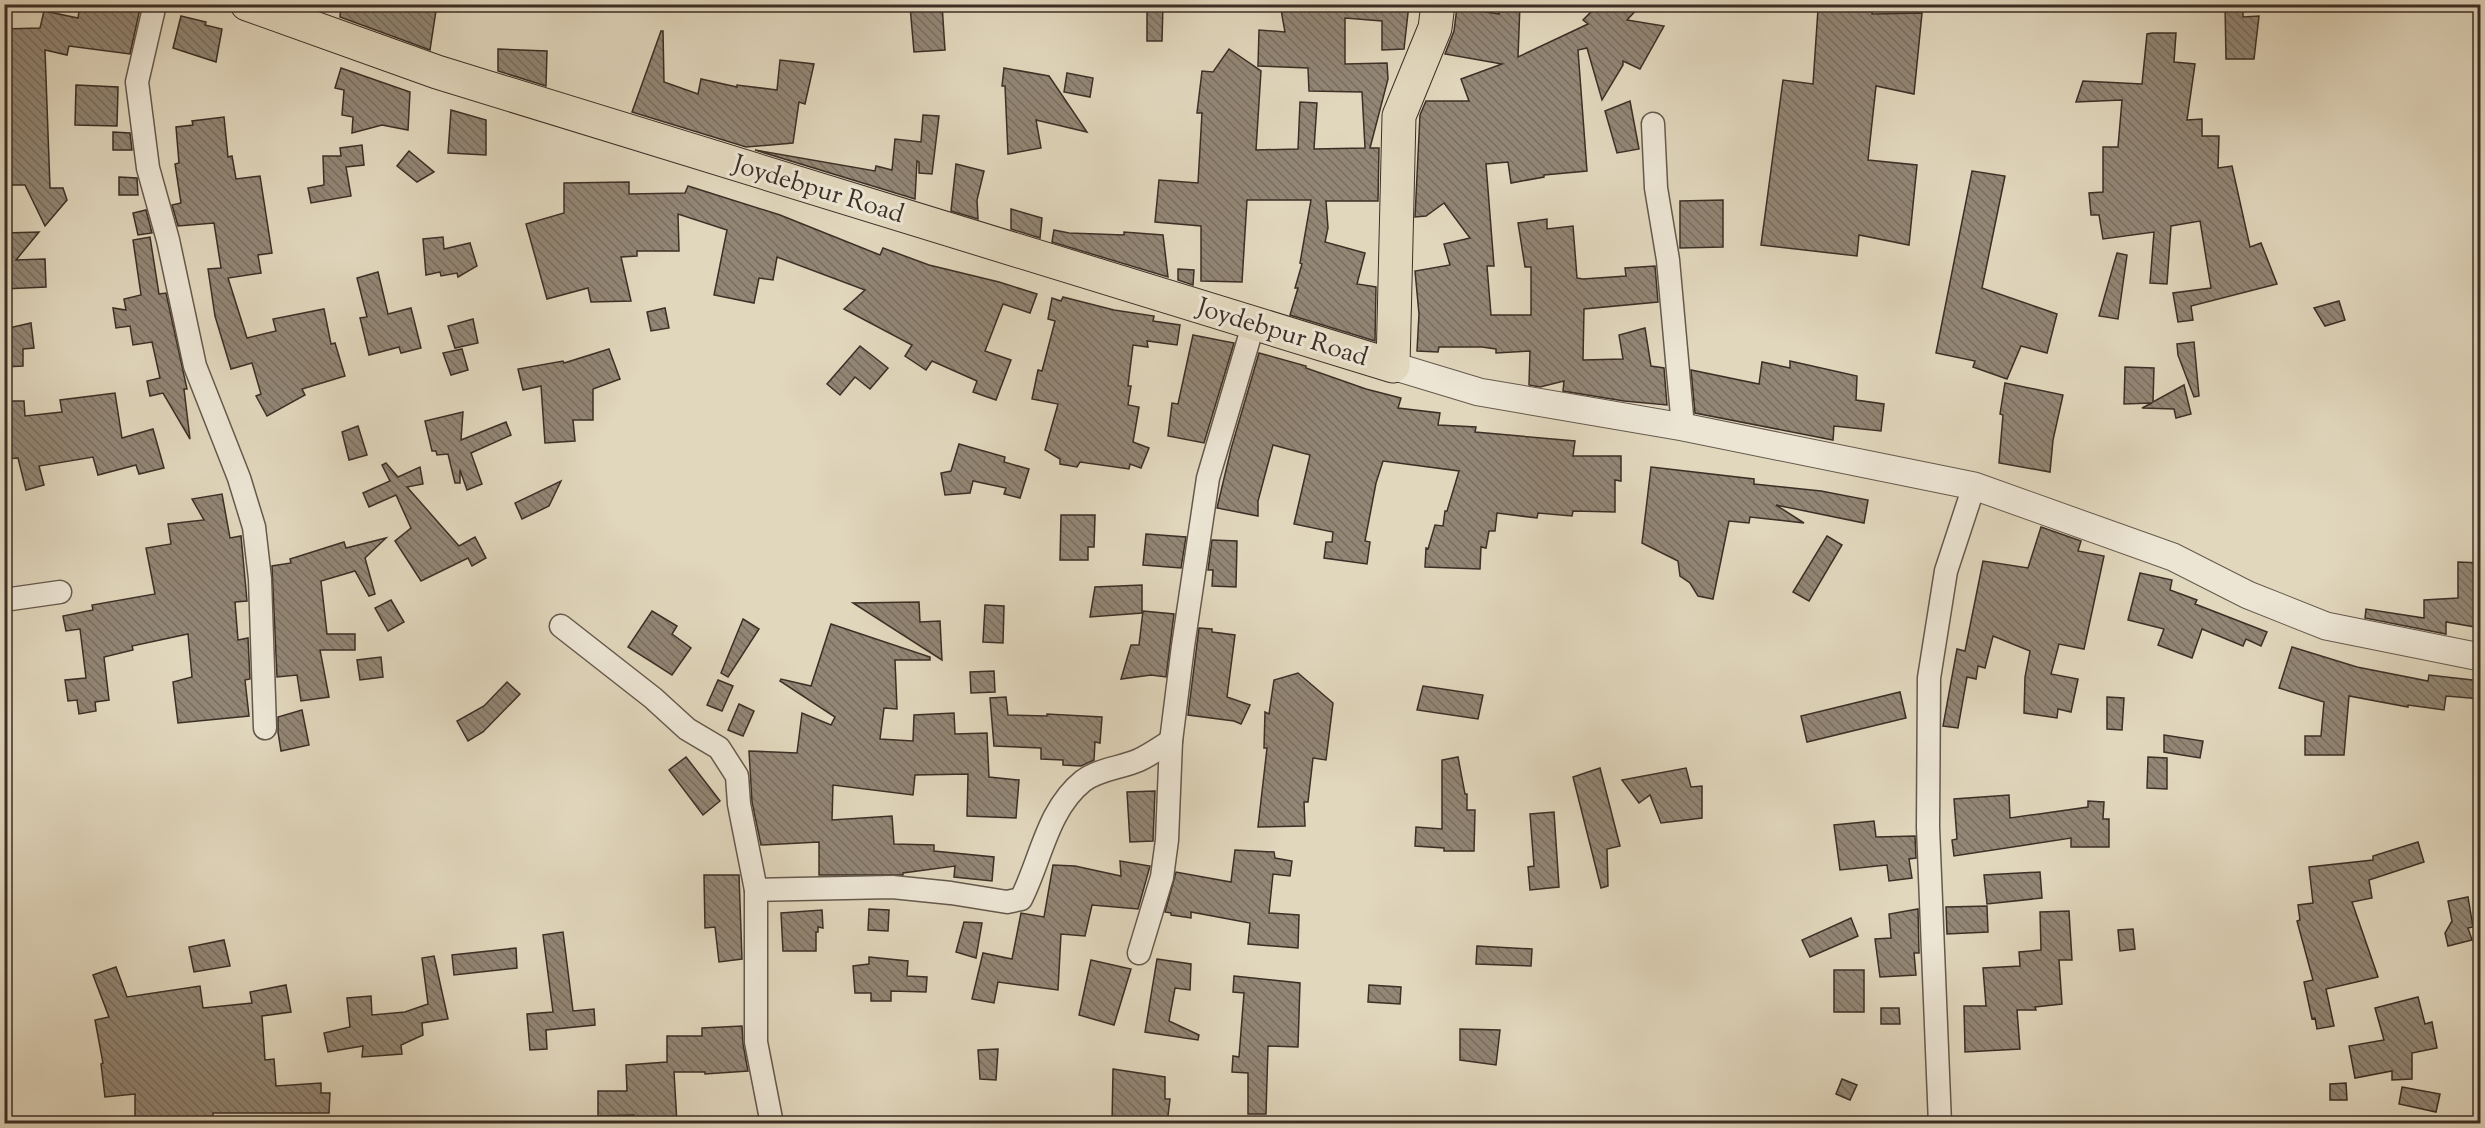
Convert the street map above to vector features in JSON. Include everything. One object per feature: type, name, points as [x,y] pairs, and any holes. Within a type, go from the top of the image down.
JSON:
[{"type":"main road","name":"Joydebpur Road","points":[[247,4],[437,72],[1254,321],[1393,366]]},
{"type":"main road","points":[[1393,366],[1399,116],[1435,28],[1438,4]]},
{"type":"street","points":[[155,4],[137,82],[148,168],[168,240],[195,366],[239,478],[254,527],[260,579],[265,728]]},
{"type":"street","points":[[1653,124],[1656,188],[1668,260],[1683,427]]},
{"type":"street","points":[[1139,953],[1162,876],[1167,840],[1171,741],[1208,477],[1254,321]]},
{"type":"street","points":[[1393,366],[1479,393],[1683,427],[1974,486],[2173,557],[2248,595],[2326,626],[2481,657]]},
{"type":"street","points":[[1940,1124],[1928,827],[1929,678],[1946,571],[1974,486]]},
{"type":"street","points":[[4,600],[60,592]]},
{"type":"street","points":[[561,626],[653,698],[687,729],[719,748],[737,776],[739,804],[756,890],[756,1042],[772,1124]]},
{"type":"street","points":[[756,890],[891,887],[1007,902],[1021,899],[1030,881],[1037,854],[1068,796],[1084,780],[1139,760],[1171,741]]},
{"type":"building","points":[[80,4],[141,4],[130,54],[69,46],[67,55],[45,50],[50,188],[63,188],[67,200],[45,226],[25,185],[4,185],[4,29],[40,28],[44,11],[78,18]]},
{"type":"building","points":[[341,4],[437,4],[430,50],[340,17]]},
{"type":"building","points":[[942,4],[945,50],[914,52],[910,6]]},
{"type":"building","points":[[1147,4],[1163,4],[1162,41],[1147,41]]},
{"type":"building","points":[[1280,4],[1409,4],[1404,49],[1382,50],[1382,21],[1345,18],[1345,64],[1387,63],[1388,79],[1370,148],[1379,148],[1378,201],[1326,201],[1328,228],[1325,242],[1365,253],[1357,284],[1376,287],[1375,341],[1290,315],[1298,288],[1295,288],[1302,264],[1300,263],[1311,200],[1247,200],[1242,282],[1201,281],[1201,226],[1155,222],[1159,180],[1198,183],[1202,113],[1197,113],[1202,71],[1213,72],[1229,49],[1261,71],[1256,150],[1298,149],[1300,102],[1317,103],[1314,149],[1365,148],[1362,92],[1309,91],[1308,68],[1258,66],[1259,30],[1285,32]]},
{"type":"building","points":[[1499,4],[1520,4],[1518,57],[1588,24],[1583,20],[1599,4],[1642,4],[1627,20],[1664,26],[1640,69],[1623,61],[1623,65],[1602,100],[1587,48],[1578,50],[1587,171],[1544,175],[1544,177],[1511,183],[1508,162],[1486,164],[1494,266],[1487,266],[1491,315],[1531,315],[1531,267],[1525,267],[1518,223],[1547,219],[1547,229],[1573,226],[1577,278],[1626,276],[1625,268],[1655,266],[1658,302],[1584,309],[1583,360],[1623,359],[1619,335],[1645,328],[1651,366],[1664,368],[1667,405],[1563,391],[1564,381],[1540,387],[1529,385],[1530,351],[1496,353],[1496,349],[1482,347],[1439,347],[1438,352],[1417,351],[1419,314],[1415,271],[1450,265],[1444,244],[1470,238],[1444,203],[1426,216],[1415,217],[1420,115],[1426,101],[1469,101],[1461,79],[1502,64],[1445,54],[1454,31],[1457,7],[1499,14]]},
{"type":"building","points":[[1823,4],[1873,4],[1872,14],[1922,13],[1914,94],[1876,86],[1868,160],[1917,165],[1909,245],[1859,235],[1857,256],[1761,245],[1783,80],[1813,84],[1818,9],[1822,9]]},
{"type":"building","points":[[2225,4],[2243,4],[2243,17],[2259,16],[2254,59],[2226,59]]},
{"type":"building","points":[[181,16],[206,22],[205,25],[222,29],[216,62],[173,48]]},
{"type":"building","points":[[661,31],[663,31],[664,82],[698,94],[701,79],[737,87],[737,85],[777,90],[780,60],[814,64],[805,104],[799,102],[793,143],[746,147],[632,112]]},
{"type":"building","points":[[2176,33],[2174,62],[2195,64],[2187,120],[2202,119],[2202,136],[2219,136],[2218,168],[2232,166],[2250,247],[2261,243],[2277,284],[2191,306],[2193,320],[2178,322],[2173,293],[2211,288],[2200,221],[2171,226],[2167,284],[2150,283],[2154,232],[2103,239],[2099,215],[2091,215],[2089,193],[2103,192],[2103,147],[2118,147],[2122,100],[2076,102],[2083,81],[2142,84],[2147,34]]},
{"type":"building","points":[[498,49],[547,51],[546,86],[498,71]]},
{"type":"building","points":[[341,68],[410,92],[408,130],[382,125],[352,133],[353,117],[342,115],[344,90],[335,88]]},
{"type":"building","points":[[1004,68],[1049,76],[1087,132],[1036,120],[1041,148],[1008,154],[1005,86],[1002,86]]},
{"type":"building","points":[[1067,73],[1093,78],[1090,97],[1064,92]]},
{"type":"building","points":[[76,85],[118,87],[117,126],[75,125]]},
{"type":"building","points":[[1630,101],[1639,149],[1617,153],[1605,111]]},
{"type":"building","points":[[451,110],[486,120],[486,155],[448,153]]},
{"type":"building","points":[[923,115],[939,116],[932,174],[919,173],[919,162],[917,161],[915,199],[755,150],[875,171],[876,166],[892,170],[895,139],[921,142]]},
{"type":"building","points":[[224,117],[228,157],[232,156],[236,179],[260,176],[272,253],[258,255],[261,273],[228,278],[247,338],[276,331],[273,319],[324,309],[331,344],[335,343],[345,376],[302,389],[305,395],[267,416],[256,396],[261,394],[252,363],[231,369],[215,316],[208,269],[221,268],[214,223],[178,226],[172,205],[181,203],[175,164],[179,163],[176,127],[193,125],[192,121]]},
{"type":"building","points":[[113,132],[130,133],[132,150],[113,150]]},
{"type":"building","points":[[362,145],[364,165],[346,167],[351,196],[311,203],[308,188],[324,185],[323,156],[341,156],[340,148]]},
{"type":"building","points":[[409,151],[434,172],[417,182],[397,166]]},
{"type":"building","points":[[956,164],[984,171],[977,200],[978,219],[951,211]]},
{"type":"building","points":[[1972,171],[2005,176],[1982,288],[2057,314],[2047,353],[2021,346],[2007,379],[1973,367],[1975,361],[1936,353]]},
{"type":"building","points":[[119,177],[137,178],[138,195],[119,195]]},
{"type":"building","points":[[629,182],[629,194],[685,193],[688,186],[780,215],[880,255],[883,248],[929,265],[1037,294],[1030,313],[1003,304],[985,351],[1011,360],[996,400],[973,392],[977,381],[932,361],[926,370],[905,356],[912,345],[844,309],[865,290],[777,257],[773,280],[759,278],[754,303],[714,295],[727,230],[678,214],[679,251],[637,251],[637,256],[621,257],[631,301],[591,302],[588,288],[547,299],[526,224],[564,213],[564,183]]},
{"type":"building","points":[[1723,200],[1723,247],[1680,248],[1680,201]]},
{"type":"building","points":[[1011,209],[1042,218],[1040,238],[1011,229]]},
{"type":"building","points":[[146,210],[152,233],[138,235],[133,213]]},
{"type":"building","points":[[1054,230],[1069,233],[1124,235],[1124,232],[1163,235],[1168,277],[1052,242]]},
{"type":"building","points":[[39,232],[16,260],[45,259],[46,287],[4,289],[4,233]]},
{"type":"building","points":[[150,237],[159,294],[166,293],[187,389],[184,389],[190,439],[163,393],[150,396],[147,381],[160,378],[152,342],[133,345],[130,326],[116,328],[113,308],[126,310],[124,299],[141,295],[133,240]]},
{"type":"building","points":[[443,237],[444,249],[470,243],[477,266],[458,277],[457,273],[441,276],[440,272],[426,275],[423,239]]},
{"type":"building","points":[[2117,253],[2127,255],[2118,319],[2099,316]]},
{"type":"building","points":[[1178,269],[1194,270],[1193,285],[1178,280]]},
{"type":"building","points":[[378,272],[388,314],[411,308],[421,348],[401,353],[399,347],[369,355],[360,318],[367,317],[357,278]]},
{"type":"building","points":[[1063,297],[1114,310],[1154,316],[1153,321],[1180,325],[1177,345],[1147,341],[1148,347],[1133,345],[1128,405],[1139,407],[1133,442],[1149,448],[1141,468],[1130,464],[1129,469],[1080,462],[1077,467],[1060,464],[1060,459],[1045,450],[1058,404],[1032,399],[1038,370],[1042,371],[1055,321],[1048,319],[1052,298],[1061,301]]},
{"type":"building","points":[[2339,301],[2345,320],[2325,326],[2314,308]]},
{"type":"building","points":[[665,308],[669,328],[651,331],[647,312]]},
{"type":"building","points":[[473,319],[478,343],[455,348],[448,326]]},
{"type":"building","points":[[31,323],[34,348],[23,349],[23,366],[4,367],[4,329]]},
{"type":"building","points":[[1193,335],[1234,343],[1204,443],[1168,436],[1172,403],[1178,404]]},
{"type":"building","points":[[2194,342],[2199,396],[2194,397],[2178,355],[2177,344]]},
{"type":"building","points":[[860,346],[888,368],[870,389],[855,377],[840,395],[827,384]]},
{"type":"building","points":[[462,349],[468,370],[451,375],[443,353]]},
{"type":"building","points":[[609,349],[620,379],[593,389],[593,420],[573,420],[575,441],[545,443],[541,386],[523,390],[518,369],[563,361],[564,363]]},
{"type":"building","points":[[1259,353],[1306,366],[1306,368],[1366,389],[1401,398],[1398,408],[1440,413],[1438,425],[1476,427],[1475,432],[1575,441],[1573,456],[1621,456],[1621,481],[1615,480],[1615,512],[1573,511],[1572,516],[1538,513],[1537,518],[1497,513],[1495,531],[1489,531],[1486,548],[1481,547],[1480,569],[1425,567],[1426,548],[1428,549],[1435,525],[1443,526],[1445,511],[1447,511],[1459,471],[1383,461],[1376,483],[1365,541],[1370,542],[1367,564],[1324,558],[1326,542],[1332,542],[1333,532],[1294,524],[1310,455],[1273,445],[1258,501],[1258,516],[1217,508],[1231,449]]},
{"type":"building","points":[[1790,361],[1857,376],[1856,400],[1884,404],[1881,431],[1834,426],[1833,440],[1695,413],[1691,370],[1759,384],[1762,362],[1790,368]]},
{"type":"building","points":[[2125,367],[2154,368],[2153,402],[2184,385],[2191,414],[2176,418],[2174,409],[2142,408],[2152,403],[2124,404]]},
{"type":"building","points":[[2005,383],[2063,395],[2053,440],[2050,472],[1999,463],[2003,415],[2000,414]]},
{"type":"building","points":[[115,393],[122,438],[153,429],[164,468],[139,474],[136,465],[98,475],[93,457],[39,466],[44,485],[26,490],[18,458],[4,459],[4,401],[24,401],[25,416],[62,412],[60,400]]},
{"type":"building","points":[[463,412],[461,440],[506,422],[511,435],[471,453],[482,484],[467,490],[460,470],[460,483],[455,483],[448,454],[437,455],[436,451],[432,451],[425,421]]},
{"type":"building","points":[[358,426],[367,455],[349,460],[342,432]]},
{"type":"building","points":[[959,444],[1005,457],[1004,462],[1029,469],[1020,498],[1004,494],[1006,488],[973,481],[970,493],[945,495],[941,473],[951,471]]},
{"type":"building","points":[[386,463],[398,477],[420,467],[423,484],[407,487],[459,546],[475,537],[486,558],[472,566],[468,558],[421,581],[395,541],[411,528],[396,495],[369,507],[363,493],[390,481],[382,465]]},
{"type":"building","points":[[1651,467],[1754,479],[1754,484],[1821,491],[1868,500],[1864,523],[1776,505],[1804,523],[1750,517],[1749,523],[1729,521],[1713,599],[1698,596],[1690,583],[1680,576],[1678,561],[1642,543]]},
{"type":"building","points":[[561,481],[549,506],[522,519],[515,503]]},
{"type":"building","points":[[222,494],[230,538],[241,536],[247,601],[235,602],[238,640],[248,638],[250,679],[245,680],[249,716],[178,723],[173,682],[192,677],[188,634],[132,646],[133,650],[104,657],[109,700],[95,702],[96,711],[79,714],[77,700],[68,701],[65,680],[86,678],[80,629],[66,631],[63,616],[93,610],[92,605],[155,594],[146,548],[171,544],[168,524],[204,520],[192,499]]},
{"type":"building","points":[[1061,515],[1095,515],[1094,547],[1088,547],[1088,560],[1060,560]]},
{"type":"building","points":[[2041,527],[2081,541],[2078,551],[2104,556],[2084,649],[2059,644],[2051,674],[2078,679],[2071,712],[2058,709],[2057,718],[2024,713],[2025,677],[2030,651],[1993,636],[1985,668],[1978,666],[1976,679],[1967,677],[1958,728],[1943,726],[1957,649],[1965,651],[1983,561],[2028,568]]},
{"type":"building","points":[[1146,534],[1186,537],[1181,568],[1143,565]]},
{"type":"building","points":[[1827,536],[1842,545],[1809,601],[1793,592]]},
{"type":"building","points":[[386,538],[365,558],[375,594],[369,596],[355,571],[321,581],[327,634],[355,634],[355,650],[320,650],[329,697],[301,701],[297,675],[277,677],[272,566],[291,563],[290,559],[344,542],[346,548]]},
{"type":"building","points":[[1212,540],[1237,541],[1236,587],[1212,586],[1213,570],[1208,570]]},
{"type":"building","points":[[2458,562],[2481,563],[2481,628],[2446,622],[2446,634],[2365,618],[2366,609],[2424,618],[2424,600],[2458,598]]},
{"type":"building","points":[[2140,573],[2172,580],[2170,590],[2197,600],[2195,604],[2267,632],[2261,646],[2246,639],[2243,646],[2202,629],[2192,658],[2158,645],[2164,629],[2128,620]]},
{"type":"building","points":[[1142,585],[1142,613],[1090,617],[1095,587]]},
{"type":"building","points":[[391,600],[404,622],[388,631],[375,608]]},
{"type":"building","points":[[919,602],[920,622],[940,621],[942,660],[853,603]]},
{"type":"building","points":[[985,605],[1004,606],[1003,643],[983,642]]},
{"type":"building","points":[[652,611],[677,626],[672,634],[691,648],[672,675],[628,647]]},
{"type":"building","points":[[1143,611],[1174,614],[1166,677],[1151,675],[1121,679],[1131,645],[1139,645]]},
{"type":"building","points":[[743,619],[759,629],[728,677],[721,673]]},
{"type":"building","points":[[831,624],[930,657],[930,660],[895,660],[897,709],[884,708],[880,739],[913,741],[914,715],[954,713],[955,734],[987,733],[989,777],[1019,780],[1016,818],[967,816],[968,774],[915,775],[913,795],[833,785],[832,820],[892,816],[894,844],[934,845],[934,851],[994,857],[992,881],[954,877],[955,866],[903,873],[903,875],[819,875],[819,842],[761,845],[752,802],[749,751],[797,753],[802,713],[831,725],[835,717],[780,681],[781,679],[811,686]]},
{"type":"building","points":[[1199,628],[1235,635],[1227,697],[1250,705],[1241,724],[1188,715]]},
{"type":"building","points":[[2292,647],[2357,667],[2428,681],[2429,675],[2481,681],[2481,699],[2446,696],[2444,710],[2408,705],[2408,707],[2349,696],[2344,755],[2305,755],[2305,736],[2321,736],[2324,702],[2279,688]]},
{"type":"building","points":[[381,657],[383,677],[360,680],[357,660]]},
{"type":"building","points":[[994,671],[995,692],[971,693],[970,672]]},
{"type":"building","points":[[1298,673],[1333,703],[1326,760],[1313,758],[1308,802],[1304,802],[1305,826],[1258,827],[1267,748],[1264,748],[1265,712],[1269,714],[1274,680]]},
{"type":"building","points":[[718,680],[733,686],[722,711],[707,705]]},
{"type":"building","points":[[507,682],[520,694],[483,732],[468,741],[457,721],[484,706]]},
{"type":"building","points":[[1423,686],[1483,695],[1478,719],[1417,710]]},
{"type":"building","points":[[1900,692],[1906,718],[1807,742],[1801,716]]},
{"type":"building","points":[[1006,697],[1008,715],[1047,716],[1047,714],[1102,717],[1100,743],[1095,742],[1094,760],[1081,766],[1063,765],[1063,760],[1041,759],[1041,748],[994,746],[990,698]]},
{"type":"building","points":[[2107,697],[2124,698],[2122,730],[2107,729]]},
{"type":"building","points":[[739,704],[754,711],[743,736],[728,730]]},
{"type":"building","points":[[302,710],[309,745],[281,751],[278,717]]},
{"type":"building","points":[[2164,735],[2203,741],[2200,758],[2164,752]]},
{"type":"building","points":[[686,757],[720,801],[703,815],[669,770]]},
{"type":"building","points":[[1458,757],[1465,794],[1467,794],[1467,810],[1475,810],[1474,851],[1444,851],[1444,848],[1415,846],[1416,827],[1442,829],[1442,760]]},
{"type":"building","points":[[2148,757],[2167,758],[2167,789],[2147,788]]},
{"type":"building","points":[[1600,768],[1620,846],[1607,849],[1608,886],[1601,888],[1573,777]]},
{"type":"building","points":[[1686,768],[1691,787],[1702,786],[1702,818],[1661,823],[1650,795],[1639,803],[1622,780]]},
{"type":"building","points":[[1155,791],[1153,841],[1130,842],[1127,792]]},
{"type":"building","points":[[2009,795],[2010,818],[2088,807],[2088,801],[2104,802],[2103,819],[2109,819],[2109,847],[2071,847],[2071,838],[1954,856],[1952,840],[1957,839],[1954,799]]},
{"type":"building","points":[[1554,812],[1559,887],[1530,890],[1528,867],[1534,866],[1530,814]]},
{"type":"building","points":[[1874,821],[1876,837],[1915,836],[1916,858],[1909,859],[1912,878],[1889,881],[1887,865],[1840,870],[1834,825]]},
{"type":"building","points":[[2418,842],[2424,862],[2369,880],[2372,898],[2352,902],[2378,977],[2326,989],[2334,1026],[2317,1029],[2315,1018],[2312,1019],[2304,982],[2313,980],[2297,921],[2300,920],[2298,905],[2313,903],[2309,867],[2373,860],[2373,856]]},
{"type":"building","points":[[1235,850],[1274,852],[1275,858],[1292,861],[1290,876],[1273,874],[1269,913],[1299,915],[1298,948],[1248,944],[1250,923],[1191,912],[1191,918],[1165,912],[1176,872],[1231,882]]},
{"type":"building","points":[[1120,861],[1150,866],[1138,909],[1092,905],[1085,936],[1061,934],[1058,990],[998,982],[994,1003],[972,999],[983,953],[1012,959],[1021,913],[1044,917],[1053,865],[1075,866],[1121,876]]},
{"type":"building","points":[[2040,872],[2042,898],[1987,904],[1984,875]]},
{"type":"building","points":[[704,875],[739,875],[742,959],[719,962],[715,927],[705,928]]},
{"type":"building","points":[[2468,897],[2473,927],[2468,928],[2472,940],[2448,946],[2445,933],[2452,921],[2448,901]]},
{"type":"building","points":[[1987,906],[1988,932],[1947,934],[1946,907]]},
{"type":"building","points":[[869,909],[889,910],[888,931],[868,930]]},
{"type":"building","points":[[1918,909],[1919,953],[1914,953],[1916,975],[1880,977],[1875,939],[1891,938],[1889,914]]},
{"type":"building","points":[[822,910],[823,928],[818,927],[818,932],[816,932],[816,951],[783,951],[781,913]]},
{"type":"building","points":[[2069,911],[2072,960],[2059,960],[2062,1004],[2035,1007],[2036,1010],[2017,1010],[2020,1049],[1965,1052],[1964,1006],[1986,1006],[1983,968],[2020,966],[2019,952],[2041,950],[2040,912]]},
{"type":"building","points":[[1851,918],[1858,936],[1810,957],[1802,940]]},
{"type":"building","points":[[964,922],[982,923],[976,958],[956,952]]},
{"type":"building","points":[[2133,929],[2135,949],[2120,951],[2118,930]]},
{"type":"building","points":[[563,932],[573,1011],[594,1009],[595,1025],[546,1030],[547,1049],[530,1050],[527,1014],[553,1012],[543,935]]},
{"type":"building","points":[[224,940],[230,966],[194,972],[189,947]]},
{"type":"building","points":[[1477,946],[1532,949],[1531,966],[1476,964]]},
{"type":"building","points":[[516,948],[517,968],[454,975],[452,955]]},
{"type":"building","points":[[434,956],[448,1019],[422,1023],[423,1035],[401,1045],[402,1054],[362,1057],[363,1046],[328,1052],[324,1033],[350,1027],[347,998],[371,996],[372,1015],[405,1012],[428,1004],[422,958]]},
{"type":"building","points":[[869,957],[908,961],[907,976],[927,977],[926,992],[891,991],[891,1001],[871,1001],[871,993],[855,993],[853,966],[869,964]]},
{"type":"building","points":[[1157,959],[1191,964],[1190,990],[1175,988],[1169,1021],[1199,1035],[1198,1040],[1145,1032]]},
{"type":"building","points":[[1091,960],[1131,969],[1114,1025],[1079,1015]]},
{"type":"building","points":[[116,967],[127,997],[200,986],[203,1008],[252,1003],[250,992],[286,985],[291,1012],[262,1016],[265,1060],[274,1059],[276,1086],[321,1083],[321,1093],[330,1093],[329,1113],[213,1113],[213,1124],[135,1123],[135,1094],[105,1097],[101,1064],[103,1063],[95,1020],[109,1017],[93,975]]},
{"type":"building","points":[[1834,970],[1864,970],[1864,1012],[1834,1012]]},
{"type":"building","points":[[1234,976],[1300,983],[1298,1047],[1268,1046],[1266,1114],[1248,1114],[1248,1073],[1232,1072],[1233,1056],[1239,1057],[1244,993],[1233,992]]},
{"type":"building","points":[[1369,985],[1401,987],[1400,1004],[1368,1002]]},
{"type":"building","points":[[2418,997],[2425,1024],[2432,1022],[2437,1048],[2412,1053],[2412,1079],[2392,1080],[2392,1071],[2355,1078],[2349,1046],[2384,1040],[2375,1008]]},
{"type":"building","points":[[1881,1008],[1899,1008],[1900,1024],[1881,1024]]},
{"type":"building","points":[[742,1026],[748,1071],[705,1074],[705,1072],[674,1072],[677,1124],[634,1124],[634,1115],[598,1116],[598,1091],[627,1091],[626,1065],[667,1062],[667,1036],[702,1036],[702,1028]]},
{"type":"building","points":[[1460,1029],[1500,1030],[1496,1065],[1460,1060]]},
{"type":"building","points":[[998,1049],[996,1080],[980,1079],[978,1050]]},
{"type":"building","points":[[1113,1069],[1165,1077],[1165,1099],[1170,1099],[1167,1124],[1112,1124]]},
{"type":"building","points":[[1842,1079],[1857,1085],[1850,1100],[1836,1094]]},
{"type":"building","points":[[2346,1083],[2347,1100],[2330,1100],[2330,1084]]},
{"type":"building","points":[[2402,1087],[2440,1094],[2436,1112],[2399,1104]]}]
